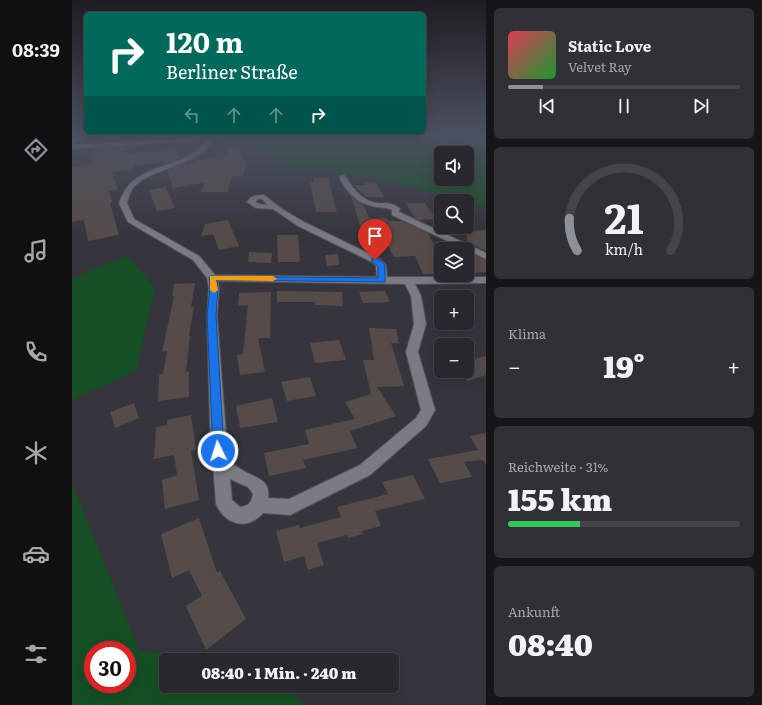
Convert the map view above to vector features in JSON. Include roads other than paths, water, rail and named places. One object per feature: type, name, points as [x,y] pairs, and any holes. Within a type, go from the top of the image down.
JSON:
[{"type":"street","points":[[160,170],[134,183],[127,189],[123,203],[131,220],[196,258],[212,278],[214,288],[212,315],[220,463],[224,504],[237,516],[251,514],[259,505],[261,492],[253,482],[239,478],[220,463]]},
{"type":"street","points":[[344,178],[354,195],[361,200],[378,205],[390,205],[396,209],[395,213],[486,256]]},
{"type":"street","points":[[275,207],[301,224],[375,260],[381,265],[382,280]]},
{"type":"street","points":[[212,278],[409,281],[486,280]]},
{"type":"street","points":[[259,505],[290,508],[348,479],[365,470],[421,422],[428,410],[412,352],[420,324],[416,296],[409,281]]}]
